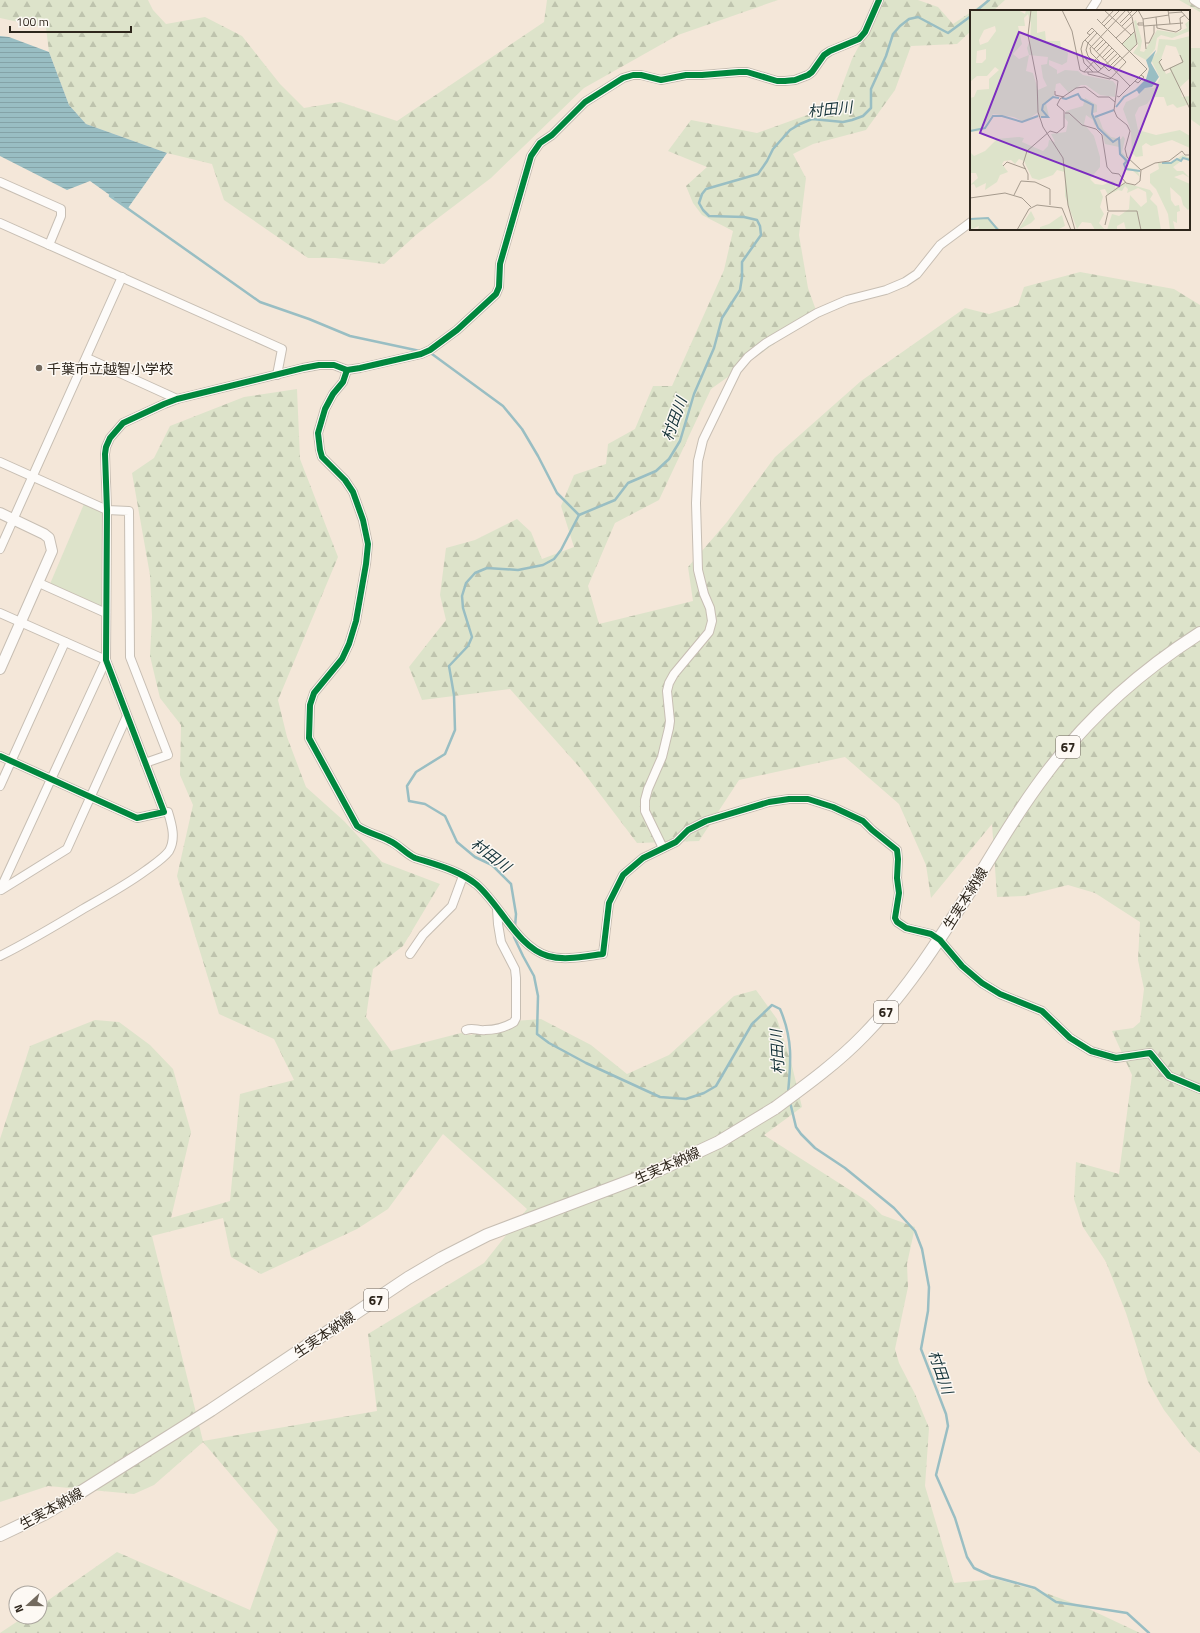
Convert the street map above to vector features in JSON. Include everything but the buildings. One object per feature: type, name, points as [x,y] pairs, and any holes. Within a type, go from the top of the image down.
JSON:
[{"type":"main road","name":"生実本納線","points":[[0,1534],[44,1514],[73,1497],[211,1410],[390,1290],[442,1258],[488,1235],[671,1164],[719,1142],[774,1108],[835,1062],[886,1012],[934,949],[1025,803],[1070,744],[1130,685],[1180,646],[1200,634]]},
{"type":"street","points":[[164,812],[106,660],[105,454],[110,438],[123,423],[177,399],[319,365],[334,365],[347,370],[421,354],[430,350],[457,330],[496,294],[499,287],[500,264],[531,156],[540,143],[552,135],[585,102],[623,78],[633,75],[641,75],[661,80],[686,75],[747,72],[777,81],[794,80],[808,76],[824,55],[858,39],[865,32],[870,24],[878,0]]},
{"type":"street","points":[[1091,10],[1097,0]]},
{"type":"street","points":[[1194,0],[1200,4]]},
{"type":"street","points":[[0,182],[61,209],[61,216],[49,245]]},
{"type":"street","points":[[0,223],[282,349],[277,375]]},
{"type":"street","points":[[663,848],[645,811],[645,800],[648,789],[662,757],[670,728],[667,691],[669,683],[674,674],[709,632],[712,621],[710,608],[704,594],[698,570],[696,482],[698,461],[703,440],[734,376],[748,357],[766,343],[817,313],[847,300],[886,290],[905,282],[917,274],[940,245],[970,223]]},
{"type":"street","points":[[0,549],[87,358],[122,277]]},
{"type":"street","points":[[87,358],[177,399]]},
{"type":"street","points":[[347,370],[343,382],[333,394],[325,409],[318,433],[322,457],[345,480],[353,492],[363,520],[368,544],[366,564],[349,644],[342,659],[314,693],[310,705],[309,738],[357,826],[365,831],[390,841],[413,857],[439,865],[463,876],[477,885],[525,942],[535,950],[549,956],[570,958],[603,954],[609,903],[623,875],[643,858],[676,842],[688,830],[706,821],[769,802],[789,799],[808,799],[834,807],[863,821],[897,850],[897,878],[899,893],[895,918],[897,922],[906,928],[931,934],[940,940],[962,966],[982,983],[1000,994],[1042,1011],[1070,1038],[1082,1047],[1116,1058],[1150,1053],[1169,1076],[1200,1089]]},
{"type":"street","points":[[0,462],[106,510],[129,511],[130,657],[168,755],[145,763]]},
{"type":"street","points":[[0,513],[44,534],[49,538],[52,545],[50,558],[0,669]]},
{"type":"street","points":[[39,583],[106,613]]},
{"type":"street","points":[[0,613],[106,660]]},
{"type":"street","points":[[0,786],[64,642]]},
{"type":"street","points":[[0,890],[106,660]]},
{"type":"street","points":[[0,890],[67,849],[127,716]]},
{"type":"street","points":[[0,756],[137,818],[168,812],[173,829],[172,844],[168,852],[160,860],[122,886],[24,944],[0,956]]},
{"type":"street","points":[[410,954],[423,935],[452,906],[463,876]]},
{"type":"street","points":[[466,1030],[471,1028],[484,1031],[503,1027],[514,1022],[516,1018],[515,969],[501,942],[498,924],[499,911]]},
{"type":"green space","points":[[0,0],[148,0],[153,10],[166,24],[205,17],[242,36],[280,84],[304,108],[340,102],[397,121],[544,22],[547,0],[778,0],[678,35],[584,88],[491,178],[417,234],[384,264],[335,258],[308,258],[224,200],[212,164],[167,153],[86,124],[69,105],[49,52],[46,28],[0,18]]},
{"type":"green space","points":[[883,0],[918,0],[938,7],[953,24],[970,13],[970,32],[957,44],[911,46],[895,90],[866,130],[813,144],[793,154],[806,178],[799,235],[808,288],[817,313],[711,389],[659,500],[615,523],[588,586],[599,624],[693,601],[688,567],[727,522],[775,457],[861,381],[965,308],[989,314],[1018,305],[1024,287],[1080,272],[1174,289],[1200,305],[1200,1453],[1190,1444],[1164,1410],[1148,1382],[1126,1313],[1106,1262],[1083,1227],[1074,1199],[1076,1162],[1119,1174],[1132,1075],[1112,1031],[1133,1028],[1140,1022],[1144,989],[1138,960],[1140,922],[1095,893],[1068,885],[1024,896],[997,897],[992,824],[931,898],[926,865],[899,804],[845,757],[739,780],[699,841],[637,843],[581,769],[510,689],[422,700],[409,667],[446,620],[440,595],[446,548],[475,540],[517,519],[531,532],[542,559],[574,547],[561,506],[574,475],[606,464],[608,444],[635,429],[653,386],[672,386],[724,270],[733,231],[702,215],[693,203],[686,186],[707,167],[668,151],[691,120],[757,133],[835,105],[852,59]]},
{"type":"green space","points":[[986,0],[1005,0],[994,10],[974,10],[987,1]]},
{"type":"green space","points":[[1179,0],[1200,0],[1200,12]]},
{"type":"green space","points":[[1190,48],[1200,48],[1200,126],[1190,119]]},
{"type":"green space","points":[[297,389],[300,459],[338,557],[278,700],[287,737],[306,787],[344,821],[382,862],[440,884],[403,946],[373,969],[366,1017],[391,1051],[461,1033],[471,1035],[503,1022],[541,1019],[591,1045],[627,1074],[669,1055],[734,996],[756,990],[777,1019],[791,1062],[802,1107],[764,1135],[867,1201],[882,1215],[915,1227],[907,1264],[908,1287],[895,1349],[899,1363],[915,1394],[929,1428],[925,1486],[954,1583],[996,1579],[1043,1592],[1089,1609],[1140,1633],[0,1633],[12,1625],[48,1625],[48,1600],[117,1552],[250,1610],[278,1530],[203,1442],[154,1485],[134,1494],[48,1486],[0,1502],[0,1139],[30,1046],[95,1020],[119,1022],[150,1045],[173,1069],[191,1132],[171,1218],[230,1201],[240,1094],[294,1080],[274,1039],[219,1014],[177,876],[193,805],[180,775],[181,725],[160,698],[150,656],[152,617],[150,575],[132,473],[154,458],[170,426],[244,397]],"holes":[[[443,1134],[527,1209],[484,1263],[368,1334],[377,1411],[203,1441],[152,1236],[223,1218],[231,1257],[261,1274],[357,1229],[388,1209]]]},
{"type":"green space","points":[[84,504],[101,511],[104,515],[104,604],[99,606],[50,584]]},
{"type":"water","points":[[0,36],[9,37],[49,52],[69,105],[86,124],[167,153],[128,208],[90,181],[67,190],[0,156]]},
{"type":"waterway","name":"村田川","points":[[977,10],[989,0]]},
{"type":"waterway","name":"村田川","points":[[515,927],[516,914],[511,884],[492,865],[475,857],[457,842],[445,816],[425,804],[409,801],[407,786],[416,772],[445,754],[455,730],[454,695],[449,666],[468,646],[472,637],[463,608],[462,596],[466,583],[475,573],[487,568],[518,570],[543,565],[554,559],[561,550],[579,515],[615,500],[628,483],[656,471],[669,459],[680,441],[694,394],[714,348],[722,318],[740,290],[742,262],[761,235],[760,226],[757,220],[744,217],[709,216],[699,203],[702,194],[706,189],[758,174],[773,149],[790,130],[800,124],[812,119],[843,122],[863,116],[871,108],[871,89],[886,56],[893,34],[909,19],[918,17],[948,33],[970,17]]},
{"type":"waterway","points":[[111,194],[110,196],[260,302],[309,319],[350,336],[420,351]]},
{"type":"waterway","points":[[429,353],[503,406],[522,429],[557,493],[579,515]]},
{"type":"waterway","name":"村田川","points":[[515,934],[514,937],[534,976],[538,996],[537,1034],[549,1043],[586,1063],[660,1097],[686,1099],[704,1093],[716,1086],[752,1024],[772,1005],[780,1009],[787,1030],[790,1051],[788,1093]]},
{"type":"waterway","name":"村田川","points":[[790,1102],[796,1127],[801,1134],[815,1148],[845,1168],[894,1208],[915,1231],[922,1249],[929,1287],[928,1311],[921,1349],[946,1414],[948,1426],[936,1475],[955,1518],[967,1557],[974,1568],[991,1576],[1035,1588],[1056,1602],[1127,1613],[1149,1633]]},
{"type":"cycle path","points":[[0,756],[137,818],[164,812],[106,660],[107,510],[105,454],[110,438],[123,423],[177,399],[303,368],[319,365],[334,365],[347,370],[421,354],[430,350],[457,330],[496,294],[499,287],[500,264],[531,156],[540,143],[552,135],[585,102],[623,78],[633,75],[641,75],[661,80],[686,75],[747,72],[777,81],[795,80],[812,72],[824,55],[830,51],[859,39],[865,32],[879,0]]},
{"type":"cycle path","points":[[347,370],[343,382],[333,394],[325,409],[318,433],[322,457],[345,480],[353,492],[363,520],[368,544],[366,564],[356,621],[349,644],[342,659],[314,693],[310,705],[309,738],[357,826],[386,839],[415,858],[447,868],[469,879],[485,892],[509,924],[527,944],[548,956],[568,958],[603,954],[609,903],[623,875],[643,858],[676,842],[688,830],[706,821],[769,802],[789,799],[808,799],[833,807],[863,821],[897,850],[897,878],[899,893],[895,918],[897,922],[906,928],[931,934],[940,940],[962,966],[982,983],[1000,994],[1042,1011],[1070,1038],[1091,1051],[1116,1058],[1150,1053],[1169,1076],[1200,1089]]},
{"type":"place","name":"千葉市立越智小学校","points":[[39,368]]}]
